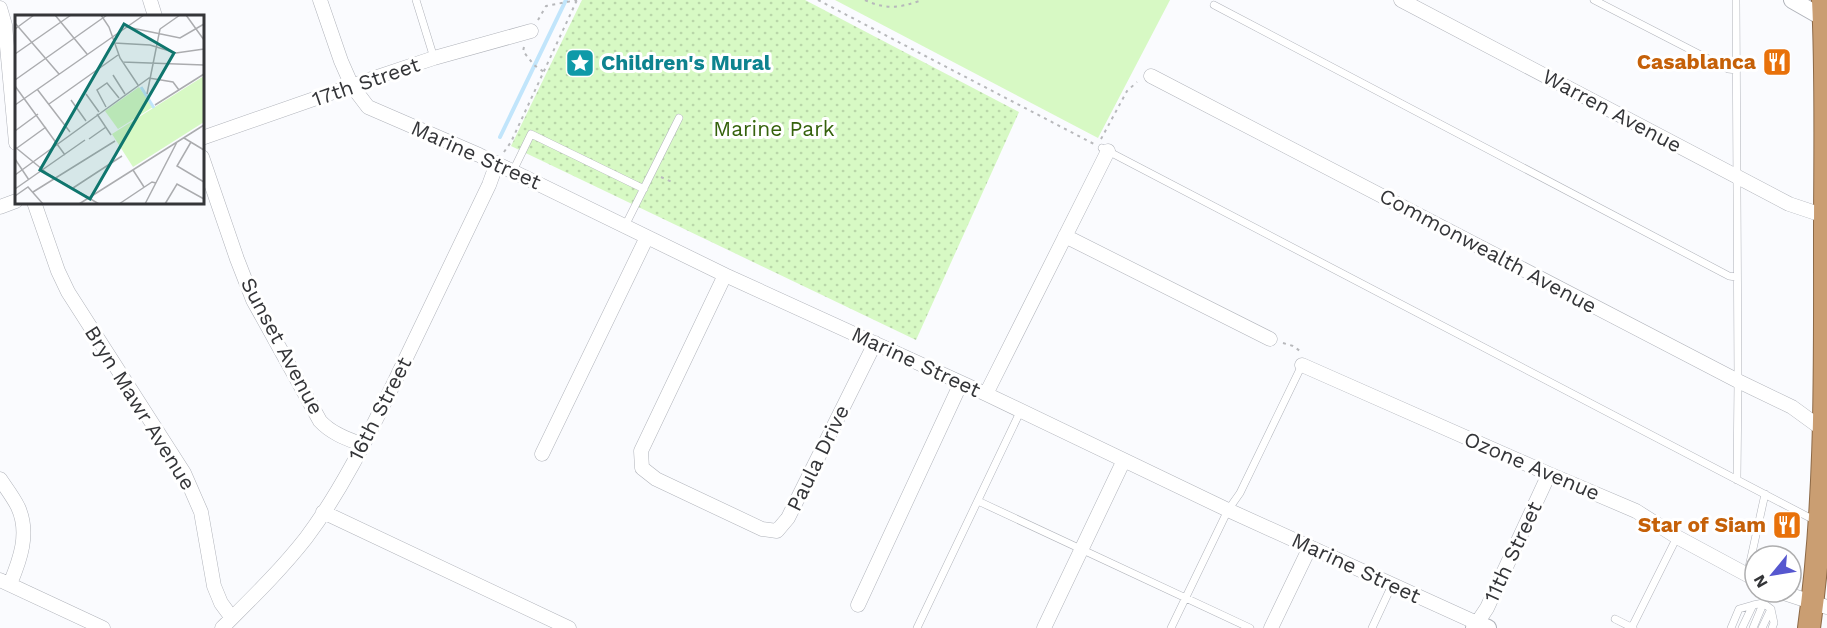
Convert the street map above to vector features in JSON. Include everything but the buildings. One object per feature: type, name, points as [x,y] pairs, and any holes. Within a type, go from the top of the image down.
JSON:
[{"type":"highway","points":[[1809,628],[1820,604],[1825,431],[1825,13]]},
{"type":"street","points":[[150,0],[155,15]]},
{"type":"street","name":"Marine Street","points":[[320,0],[352,86],[368,107],[497,163],[725,274],[1021,410],[1228,510],[1480,626]]},
{"type":"street","name":"Warren Avenue","points":[[1401,0],[1789,204],[1825,216]]},
{"type":"street","points":[[1792,0],[1825,13]]},
{"type":"street","points":[[0,8],[5,25],[15,132]]},
{"type":"street","name":"17th Street","points":[[204,137],[435,58],[531,31]]},
{"type":"street","name":"Commonwealth Avenue","points":[[1151,76],[1792,407],[1825,431]]},
{"type":"street","points":[[986,394],[1065,236],[1105,149]]},
{"type":"street","name":"Sunset Avenue","points":[[204,163],[253,300],[320,421],[327,428],[363,445]]},
{"type":"street","name":"16th Street","points":[[227,623],[292,555],[342,484],[489,186],[497,163]]},
{"type":"street","points":[[0,207],[15,201]]},
{"type":"street","name":"Bryn Mawr Avenue","points":[[35,204],[58,271],[68,292],[184,473],[194,494],[201,512],[214,586],[227,623]]},
{"type":"street","points":[[1065,236],[1270,339]]},
{"type":"street","points":[[542,454],[647,237]]},
{"type":"street","name":"Paula Drive","points":[[725,274],[641,451],[642,468],[656,479],[762,529],[777,531],[788,518],[875,343]]},
{"type":"street","name":"Ozone Avenue","points":[[1302,365],[1636,511],[1743,574]]},
{"type":"street","points":[[858,605],[961,383]]},
{"type":"street","points":[[1044,628],[1124,460]]},
{"type":"street","name":"11th Street","points":[[1480,626],[1549,474]]},
{"type":"street","points":[[0,478],[17,505],[22,524],[23,544],[5,582],[103,628]]},
{"type":"street","points":[[323,512],[569,628]]},
{"type":"street","points":[[1271,628],[1310,547]]},
{"type":"street","points":[[1803,599],[1820,604]]},
{"type":"lane","points":[[416,0],[435,58]]},
{"type":"lane","points":[[1594,0],[1728,69],[1737,70]]},
{"type":"lane","points":[[1736,0],[1737,480]]},
{"type":"lane","points":[[1214,5],[1729,276],[1736,277]]},
{"type":"lane","points":[[625,226],[679,118]]},
{"type":"lane","points":[[513,171],[531,134],[644,189]]},
{"type":"lane","points":[[1105,149],[1765,494],[1821,526]]},
{"type":"lane","points":[[1171,628],[1302,365]]},
{"type":"lane","points":[[917,628],[1021,410]]},
{"type":"lane","points":[[1757,544],[1765,494]]},
{"type":"lane","points":[[978,501],[1250,628]]},
{"type":"lane","points":[[1615,619],[1633,628],[1677,537]]},
{"type":"lane","points":[[1372,628],[1392,585]]},
{"type":"lane","points":[[1731,628],[1739,609],[1758,604]]},
{"type":"lane","points":[[1753,628],[1763,604]]},
{"type":"lane","points":[[1764,604],[1771,609],[1774,623],[1772,628]]},
{"type":"lane","points":[[1742,628],[1753,605]]},
{"type":"lane","points":[[1762,628],[1771,609]]},
{"type":"path","points":[[544,72],[534,65],[523,51],[531,31],[546,6],[577,0]]},
{"type":"path","points":[[497,163],[511,142],[577,0]]},
{"type":"path","points":[[818,0],[1105,149]]},
{"type":"path","points":[[865,0],[879,6],[906,6],[922,0]]},
{"type":"path","points":[[1105,149],[1100,140],[1127,91],[1137,82]]},
{"type":"path","points":[[1270,339],[1301,351],[1302,365]]},
{"type":"green space","name":"Marine Park","points":[[582,0],[805,0],[1019,112],[916,340],[511,146]]},
{"type":"green space","points":[[835,0],[1170,0],[1098,138]]},
{"type":"waterway","points":[[500,137],[566,0]]},
{"type":"place","name":"Casablanca","points":[[1777,62]]},
{"type":"place","name":"Children's Mural","points":[[580,63]]},
{"type":"place","name":"Star of Siam","points":[[1787,525]]}]
